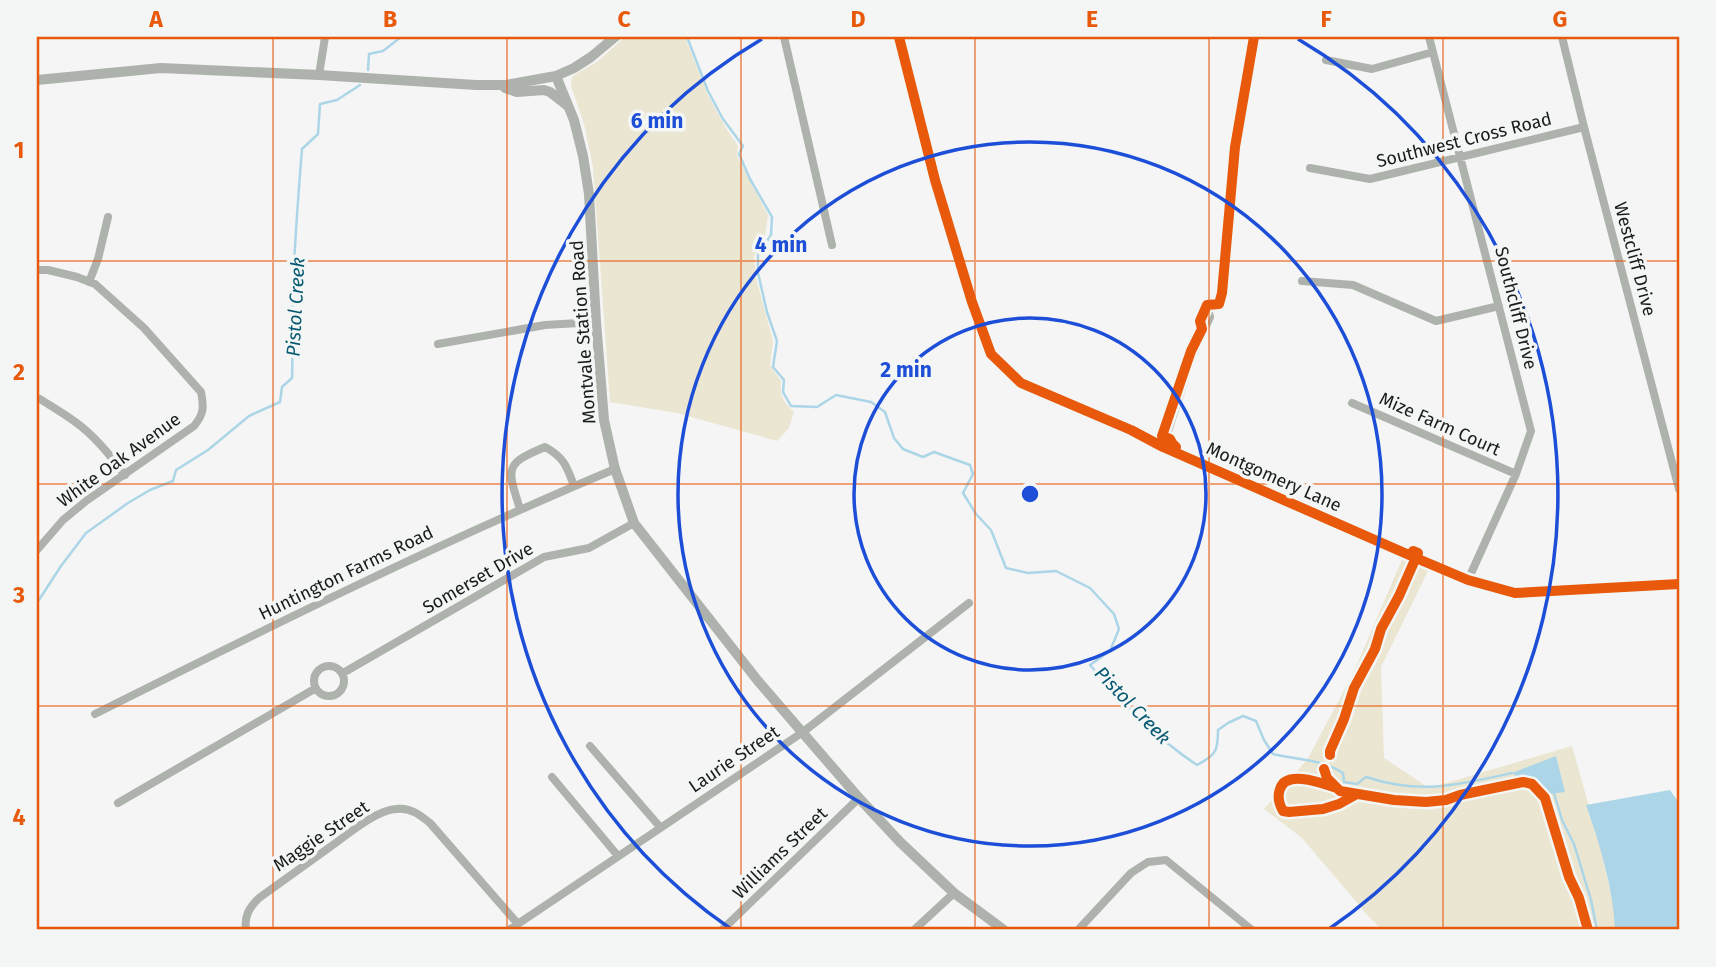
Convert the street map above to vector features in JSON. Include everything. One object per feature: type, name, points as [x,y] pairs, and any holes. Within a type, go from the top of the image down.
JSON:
[{"type":"street","points":[[319,75],[325,37]]},
{"type":"street","points":[[37,80],[161,68],[494,86],[556,76],[591,57],[615,37]]},
{"type":"street","points":[[784,37],[832,245]]},
{"type":"street","name":"Montgomery Lane","points":[[899,37],[935,180],[972,302],[991,354],[1021,383],[1468,579],[1515,593],[1679,584]]},
{"type":"street","name":"Southcliff Drive","points":[[1429,37],[1531,431],[1516,474],[1468,579]]},
{"type":"street","name":"Westcliff Drive","points":[[1562,37],[1679,489]]},
{"type":"street","points":[[1326,60],[1372,68],[1433,52]]},
{"type":"street","name":"Montvale Station Road","points":[[556,76],[574,120],[583,156],[589,194],[604,420],[615,469],[634,523],[758,681],[859,798],[900,842],[954,893],[1004,930]]},
{"type":"street","points":[[494,86],[517,92],[544,90],[569,107]]},
{"type":"street","name":"Southwest Cross Road","points":[[1310,168],[1370,179],[1584,127]]},
{"type":"street","points":[[89,282],[98,259],[108,217]]},
{"type":"street","name":"White Oak Avenue","points":[[37,270],[77,277],[95,284],[109,295],[144,328],[201,392],[203,402],[201,417],[194,426],[86,501],[63,520],[37,548]]},
{"type":"street","points":[[1303,281],[1353,285],[1436,321],[1499,306]]},
{"type":"street","points":[[1163,447],[1192,357],[1210,317],[1207,305]]},
{"type":"street","points":[[438,344],[545,326],[596,322]]},
{"type":"street","points":[[40,399],[90,434],[125,475]]},
{"type":"street","name":"Mize Farm Court","points":[[1352,403],[1516,474]]},
{"type":"street","points":[[520,509],[511,473],[515,463],[526,455],[545,447],[558,454],[574,485]]},
{"type":"street","name":"Huntington Farms Road","points":[[95,714],[391,568],[615,469]]},
{"type":"street","name":"Somerset Drive","points":[[342,673],[544,557],[589,548],[634,523]]},
{"type":"street","name":"Laurie Street","points":[[509,930],[803,732],[969,603]]},
{"type":"street","name":"Somerset Drive","points":[[330,666],[342,673],[345,681],[343,689],[337,694],[321,694],[316,688],[316,673],[322,668],[330,666]]},
{"type":"street","name":"Somerset Drive","points":[[117,803],[316,688]]},
{"type":"street","points":[[590,746],[660,827]]},
{"type":"street","points":[[552,777],[618,856]]},
{"type":"street","name":"Williams Street","points":[[722,930],[859,798]]},
{"type":"street","name":"Maggie Street","points":[[246,930],[250,907],[259,898],[362,824],[395,808],[417,813],[430,823],[518,924]]},
{"type":"street","points":[[1078,930],[1131,873],[1148,862],[1166,860],[1252,930]]},
{"type":"street","points":[[914,930],[954,893]]},
{"type":"shaded area","points":[[625,37],[685,37],[708,95],[738,146],[737,156],[768,215],[765,237],[754,256],[756,278],[773,341],[770,365],[781,381],[783,398],[794,412],[789,428],[777,441],[677,413],[610,402],[593,167],[584,124],[571,86],[572,77],[597,62]]},
{"type":"shaded area","points":[[1403,557],[1429,569],[1381,667],[1384,758],[1429,788],[1572,746],[1600,845],[1619,930],[1383,930],[1302,838],[1264,809],[1307,760],[1353,674]]},
{"type":"water","points":[[1556,756],[1565,792],[1543,795],[1512,773]]},
{"type":"water","points":[[1670,790],[1679,803],[1679,930],[1615,930],[1605,866],[1586,805]]},
{"type":"waterway","name":"Pistol Creek","points":[[368,70],[369,54],[383,51],[401,37]]},
{"type":"waterway","name":"Pistol Creek","points":[[687,37],[708,91],[723,119],[743,146],[739,154],[772,217],[771,235],[758,255],[758,273],[777,341],[773,367],[784,380],[783,392],[791,406],[817,407],[836,395],[871,402],[885,412],[894,438],[903,449],[923,457],[934,452],[970,465],[973,474],[963,493],[976,514],[991,530],[1006,568],[1028,573],[1056,571],[1090,588],[1114,614],[1119,629],[1110,651],[1090,665],[1154,731],[1197,765],[1215,752],[1218,730],[1243,716],[1256,721],[1273,754],[1327,765],[1343,773],[1344,782],[1357,784],[1366,777],[1404,786],[1439,786],[1512,773]]},
{"type":"waterway","name":"Pistol Creek","points":[[37,603],[86,533],[128,503],[173,481],[176,470],[208,450],[249,416],[280,402],[282,387],[292,378],[294,259],[302,149],[318,134],[320,104],[337,100],[360,85]]},
{"type":"waterway","name":"Pistol Creek","points":[[1553,790],[1562,820],[1574,844],[1597,930]]},
{"type":"cycle path","points":[[899,37],[935,180],[972,302],[991,354],[1021,383],[1468,580],[1515,593],[1679,584]]},
{"type":"cycle path","points":[[1176,447],[1170,439],[1162,436],[1191,351],[1202,329],[1200,321],[1207,305],[1219,304],[1222,293],[1235,147],[1254,37]]},
{"type":"cycle path","points":[[1330,755],[1354,688],[1375,649],[1381,629],[1418,553],[1413,551]]},
{"type":"cycle path","points":[[1324,769],[1327,778],[1340,791],[1394,800],[1446,800],[1523,782],[1532,784],[1545,798],[1588,930]]},
{"type":"cycle path","points":[[1337,788],[1306,779],[1290,780],[1280,789],[1280,803],[1283,811],[1289,812],[1323,809],[1357,794]]}]
